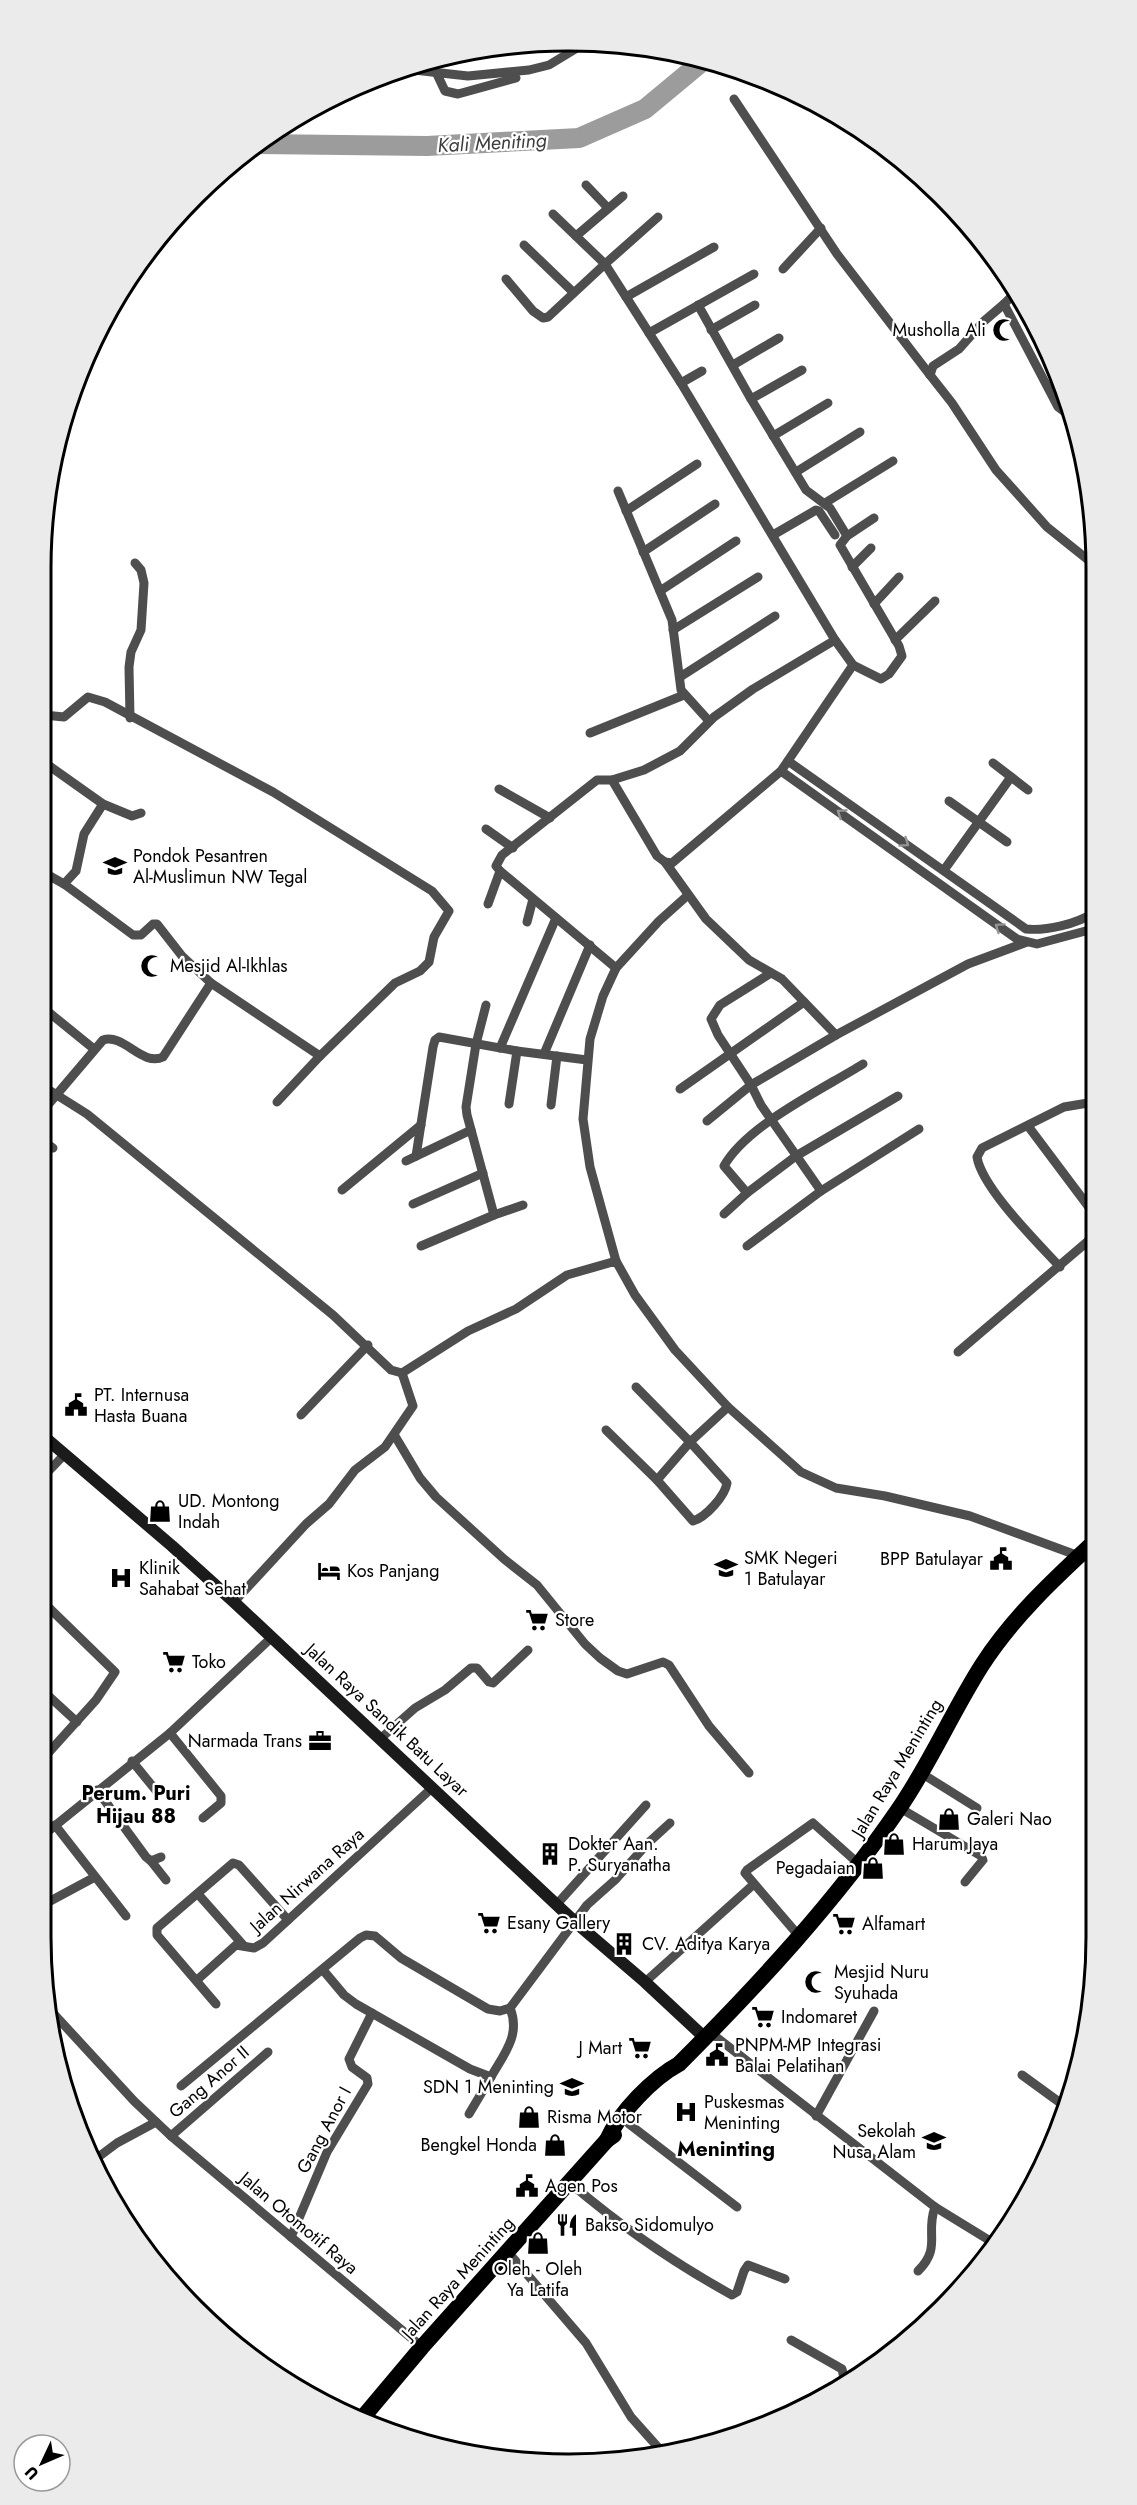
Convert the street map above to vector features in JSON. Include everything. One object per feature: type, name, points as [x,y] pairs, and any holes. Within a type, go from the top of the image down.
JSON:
[{"type":"highway","name":"Jalan Raya Meninting","points":[[607,2140],[618,2120],[664,2072],[679,2064],[708,2035],[799,1936],[860,1865],[900,1808],[954,1712],[1007,1630],[1028,1605],[1086,1550]]},
{"type":"highway","name":"Jalan Raya Meninting","points":[[366,2413],[422,2347],[607,2140],[629,2124],[671,2079],[679,2064]]},
{"type":"main road","name":"Jalan Raya Sandik Batu Layar","points":[[51,1443],[234,1602],[575,1922],[708,2035]]},
{"type":"street","points":[[434,69],[476,75],[529,70],[549,65],[573,51]]},
{"type":"street","points":[[432,70],[445,91],[458,94],[516,78]]},
{"type":"street","points":[[734,99],[849,271],[952,403],[996,470],[1047,527],[1086,558]]},
{"type":"street","points":[[586,185],[608,208]]},
{"type":"street","points":[[576,236],[623,196]]},
{"type":"street","points":[[553,214],[605,264],[681,382],[835,640],[853,665],[877,678],[886,677],[902,656],[840,545],[847,536],[874,518]]},
{"type":"street","points":[[506,279],[533,311],[543,318],[548,317],[658,217]]},
{"type":"street","points":[[783,269],[821,228]]},
{"type":"street","points":[[524,245],[573,292]]},
{"type":"street","points":[[626,297],[714,247]]},
{"type":"street","points":[[649,333],[754,274]]},
{"type":"street","points":[[930,375],[933,366],[960,349],[983,322],[1010,298]]},
{"type":"street","points":[[698,304],[751,399],[810,494],[825,503],[847,536]]},
{"type":"street","points":[[1004,304],[1061,409]]},
{"type":"street","points":[[711,330],[755,305]]},
{"type":"street","points":[[733,365],[779,338]]},
{"type":"street","points":[[751,399],[802,370]]},
{"type":"street","points":[[681,382],[702,371]]},
{"type":"street","points":[[773,436],[828,403]]},
{"type":"street","points":[[796,472],[860,432]]},
{"type":"street","points":[[825,503],[893,461]]},
{"type":"street","points":[[626,511],[697,464]]},
{"type":"street","points":[[618,491],[672,620],[684,695],[709,721]]},
{"type":"street","points":[[644,552],[715,504]]},
{"type":"street","points":[[773,535],[818,510],[835,535]]},
{"type":"street","points":[[660,591],[736,541]]},
{"type":"street","points":[[852,567],[871,548]]},
{"type":"street","points":[[130,718],[129,667],[131,652],[140,633],[144,583],[141,570],[135,563]]},
{"type":"street","points":[[673,630],[758,577]]},
{"type":"street","points":[[874,604],[899,577]]},
{"type":"street","points":[[895,640],[935,601]]},
{"type":"street","points":[[680,677],[775,616]]},
{"type":"street","points":[[616,968],[500,871],[496,866],[498,861],[597,780],[612,780],[644,770],[680,752],[709,721],[753,690],[835,640]]},
{"type":"street","points":[[665,862],[672,863],[781,771],[853,665]]},
{"type":"street","points":[[590,733],[684,695]]},
{"type":"street","points":[[51,716],[64,717],[88,697],[105,702],[130,718],[189,746],[273,792],[432,891],[448,908],[448,913],[434,937],[429,962],[420,971],[395,983],[320,1056],[278,1102]]},
{"type":"street","points":[[788,761],[1026,929],[1035,930],[1075,921],[1086,916]]},
{"type":"street","points":[[993,763],[1028,790]]},
{"type":"street","points":[[51,768],[102,804],[133,817],[141,813]]},
{"type":"street","points":[[781,771],[1017,939],[1037,944],[1086,931]]},
{"type":"street","points":[[944,870],[1011,777]]},
{"type":"street","points":[[612,780],[657,856],[665,862],[706,919],[749,960],[782,980],[836,1035]]},
{"type":"street","points":[[500,789],[550,818]]},
{"type":"street","points":[[949,801],[1006,842]]},
{"type":"street","points":[[64,884],[76,872],[82,839],[102,804]]},
{"type":"street","points":[[863,828],[869,818]]},
{"type":"street","points":[[486,829],[513,848]]},
{"type":"street","points":[[488,904],[500,871]]},
{"type":"street","points":[[51,877],[133,935],[141,935],[153,924],[157,924],[182,956],[211,983],[320,1056]]},
{"type":"street","points":[[688,895],[659,921],[616,968],[594,1021],[587,1060],[583,1119],[588,1157],[616,1261],[635,1295],[661,1332],[728,1407],[789,1463],[821,1483],[970,1516],[1080,1556]]},
{"type":"street","points":[[971,908],[980,896]]},
{"type":"street","points":[[527,922],[533,899]]},
{"type":"street","points":[[500,1048],[556,918]]},
{"type":"street","points":[[707,1121],[751,1085],[836,1035],[968,964],[1027,942]]},
{"type":"street","points":[[544,1054],[590,945]]},
{"type":"street","points":[[771,973],[720,1005],[711,1019],[730,1054],[772,1120],[821,1191]]},
{"type":"street","points":[[51,1101],[94,1049],[108,1038],[153,1059],[161,1058],[211,983]]},
{"type":"street","points":[[680,1089],[804,1002]]},
{"type":"street","points":[[486,1005],[476,1044],[466,1107],[494,1215]]},
{"type":"street","points":[[51,1015],[94,1049]]},
{"type":"street","points":[[416,1156],[435,1040],[439,1037],[517,1051],[587,1060]]},
{"type":"street","points":[[509,1104],[517,1051]]},
{"type":"street","points":[[551,1105],[556,1056]]},
{"type":"street","points":[[747,1193],[724,1166],[732,1153],[772,1120],[863,1064]]},
{"type":"street","points":[[51,1090],[87,1114],[333,1315],[368,1345],[391,1370],[402,1373],[468,1331],[516,1310],[567,1275],[616,1261]]},
{"type":"street","points":[[724,1214],[747,1193],[796,1156],[898,1096]]},
{"type":"street","points":[[1060,1267],[1027,1232],[983,1176],[977,1156],[982,1148],[1064,1107],[1086,1103]]},
{"type":"street","points":[[342,1190],[421,1125]]},
{"type":"street","points":[[1028,1126],[1086,1203]]},
{"type":"street","points":[[747,1246],[821,1191],[919,1129]]},
{"type":"street","points":[[406,1161],[471,1130]]},
{"type":"street","points":[[413,1204],[483,1173]]},
{"type":"street","points":[[421,1246],[523,1205]]},
{"type":"street","points":[[958,1353],[1086,1243]]},
{"type":"street","points":[[301,1415],[368,1345]]},
{"type":"street","points":[[234,1602],[306,1524],[329,1504],[354,1470],[385,1447],[395,1436],[413,1406],[402,1373]]},
{"type":"street","points":[[606,1430],[657,1480],[693,1521],[699,1519],[726,1491],[727,1483],[636,1387]]},
{"type":"street","points":[[657,1480],[690,1442],[728,1407]]},
{"type":"street","points":[[395,1436],[420,1478],[436,1497],[504,1559],[537,1585],[600,1658],[618,1671],[627,1674],[663,1662],[669,1665],[703,1718],[749,1773]]},
{"type":"street","points":[[51,1468],[65,1454]]},
{"type":"street","points":[[51,1611],[115,1672],[109,1684],[77,1722],[51,1748]]},
{"type":"street","points":[[51,1829],[170,1732],[271,1638]]},
{"type":"street","points":[[380,1738],[415,1708],[445,1690],[471,1668],[477,1668],[489,1682],[493,1683],[528,1650]]},
{"type":"street","points":[[51,1699],[77,1722]]},
{"type":"street","points":[[170,1732],[221,1796],[220,1803],[203,1818]]},
{"type":"street","points":[[132,1761],[158,1793]]},
{"type":"street","points":[[921,1773],[977,1808]]},
{"type":"street","name":"Jalan Nirwana Raya","points":[[197,1980],[236,1946],[254,1948],[260,1945],[433,1787]]},
{"type":"street","points":[[97,1790],[141,1852],[166,1880]]},
{"type":"street","points":[[557,1904],[646,1805]]},
{"type":"street","points":[[900,1808],[981,1856],[983,1860],[965,1882]]},
{"type":"street","points":[[182,2086],[360,1938],[371,1935],[401,1958],[488,2009],[500,2011],[510,2008],[587,1905],[615,1880],[647,1844],[670,1823]]},
{"type":"street","points":[[799,1936],[745,1873],[756,1862],[813,1824],[860,1865]]},
{"type":"street","points":[[56,1825],[126,1916]]},
{"type":"street","points":[[151,1861],[161,1857]]},
{"type":"street","points":[[216,2004],[156,1931],[157,1928],[233,1863],[239,1865],[288,1920]]},
{"type":"street","points":[[51,1900],[95,1877]]},
{"type":"street","points":[[645,1982],[754,1884]]},
{"type":"street","points":[[198,1894],[244,1946]]},
{"type":"street","points":[[323,1970],[344,1995],[372,2013],[470,2069],[491,2077]]},
{"type":"street","points":[[469,2114],[513,2038],[514,2021],[510,2008]]},
{"type":"street","points":[[816,2115],[874,2011]]},
{"type":"street","name":"Gang Anor I","points":[[291,2237],[327,2152],[368,2083],[366,2077],[352,2067],[350,2059],[372,2013]]},
{"type":"street","name":"Jalan Otomotif Raya","points":[[58,2018],[171,2136],[422,2347]]},
{"type":"street","points":[[708,2035],[935,2207],[988,2240]]},
{"type":"street","name":"Gang Anor II","points":[[171,2136],[268,2052]]},
{"type":"street","points":[[1022,2075],[1059,2102]]},
{"type":"street","points":[[100,2155],[156,2122]]},
{"type":"street","points":[[629,2124],[737,2207]]},
{"type":"street","points":[[569,2182],[617,2222],[732,2295],[736,2292],[748,2265],[785,2279]]},
{"type":"street","points":[[918,2271],[931,2256],[931,2220],[935,2207]]},
{"type":"street","points":[[507,2251],[586,2343],[631,2417],[657,2446]]},
{"type":"street","points":[[791,2340],[842,2369],[843,2375]]},
{"type":"waterway","name":"Kali Meniting","points":[[272,144],[427,146],[579,138],[645,109],[695,67]]},
{"type":"place","name":"Musholla Ali","points":[[1004,330]]},
{"type":"place","name":"Pondok Pesantren Al-Muslimun NW Tegal","points":[[115,866]]},
{"type":"place","name":"Mesjid Al-Ikhlas","points":[[152,966]]},
{"type":"place","name":"PT. Internusa Hasta Buana","points":[[76,1405]]},
{"type":"place","name":"UD. Montong Indah","points":[[160,1511]]},
{"type":"place","name":"BPP Batulayar","points":[[1001,1559]]},
{"type":"place","name":"SMK Negeri 1 Batulayar","points":[[726,1568]]},
{"type":"place","name":"Kos Panjang","points":[[329,1571]]},
{"type":"place","name":"Klinik Sahabat Sehat","points":[[121,1578]]},
{"type":"place","name":"Store","points":[[537,1620]]},
{"type":"place","name":"Toko","points":[[174,1662]]},
{"type":"place","name":"Narmada Trans","points":[[320,1741]]},
{"type":"place","name":"Galeri Nao","points":[[949,1819]]},
{"type":"place","name":"Harum Jaya","points":[[894,1844]]},
{"type":"place","name":"Dokter Aan. P. Suryanatha","points":[[550,1854]]},
{"type":"place","name":"Pegadaian","points":[[873,1868]]},
{"type":"place","name":"Esany Gallery","points":[[489,1923]]},
{"type":"place","name":"Alfamart","points":[[844,1924]]},
{"type":"place","name":"CV. Aditya Karya","points":[[624,1944]]},
{"type":"place","name":"Mesjid Nuru Syuhada","points":[[816,1982]]},
{"type":"place","name":"Indomaret","points":[[763,2017]]},
{"type":"place","name":"J Mart","points":[[640,2048]]},
{"type":"place","name":"PNPM-MP Integrasi Balai Pelatihan","points":[[717,2055]]},
{"type":"place","name":"SDN 1 Meninting","points":[[572,2087]]},
{"type":"place","name":"Puskesmas Meninting","points":[[686,2112]]},
{"type":"place","name":"Risma Motor","points":[[529,2117]]},
{"type":"place","name":"Sekolah Nusa Alam","points":[[934,2141]]},
{"type":"place","name":"Bengkel Honda","points":[[555,2145]]},
{"type":"place","name":"Agen Pos","points":[[527,2186]]},
{"type":"place","name":"Bakso Sidomulyo","points":[[567,2225]]},
{"type":"place","name":"Oleh - Oleh Ya Latifa","points":[[538,2243]]},
{"type":"district","name":"Perum. Puri Hijau 88","points":[[136,1804]]},
{"type":"district","name":"Meninting","points":[[726,2149]]}]
